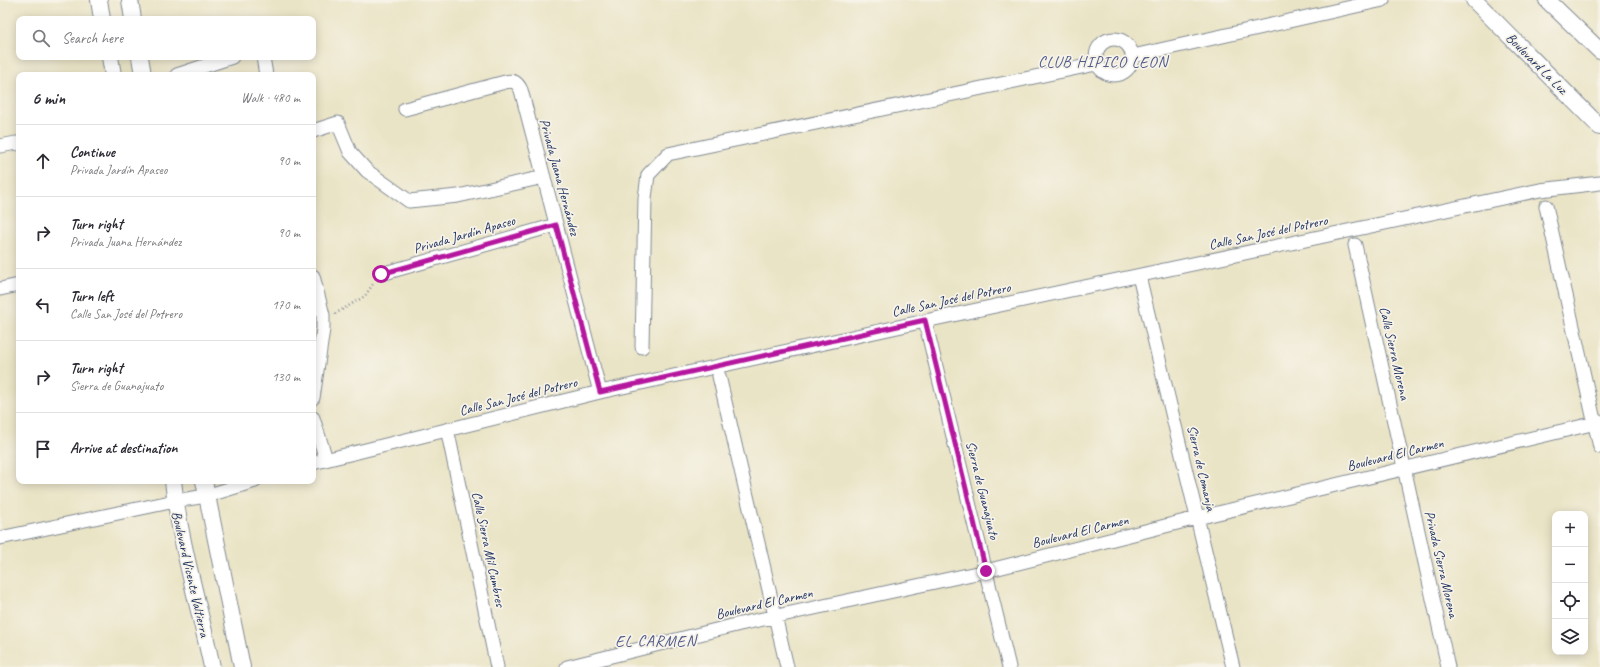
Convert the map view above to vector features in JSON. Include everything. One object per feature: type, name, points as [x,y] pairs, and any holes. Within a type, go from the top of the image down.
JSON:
[{"type":"main road","points":[[99,0],[102,16]]},
{"type":"main road","points":[[130,0],[133,16]]},
{"type":"main road","name":"Boulevard La Luz","points":[[1474,0],[1600,127]]},
{"type":"main road","points":[[1546,0],[1600,51]]},
{"type":"main road","points":[[110,60],[112,72]]},
{"type":"main road","points":[[141,60],[143,72]]},
{"type":"main road","name":"Boulevard Vicente Valtierra","points":[[173,484],[175,501],[189,570],[212,667]]},
{"type":"main road","points":[[205,488],[242,667]]},
{"type":"street","points":[[1133,56],[1383,0]]},
{"type":"street","points":[[1114,38],[1123,41],[1130,48],[1133,56],[1130,66],[1123,74],[1112,76],[1102,72],[1096,64],[1095,54],[1099,46],[1106,40],[1114,38]]},
{"type":"street","points":[[186,72],[223,60]]},
{"type":"street","points":[[263,60],[265,72]]},
{"type":"street","points":[[642,347],[645,198],[648,174],[668,154],[1096,64]]},
{"type":"street","name":"Privada Juana Hernández","points":[[405,109],[505,82],[514,81],[518,85],[521,90],[600,392]]},
{"type":"street","points":[[316,130],[338,123],[350,152],[367,171],[409,201],[458,196],[544,177]]},
{"type":"street","points":[[0,146],[16,143]]},
{"type":"street","name":"Calle San José del Potrero","points":[[316,462],[600,392],[925,320],[1140,276],[1540,190],[1600,184]]},
{"type":"street","points":[[1546,206],[1597,422],[1600,447]]},
{"type":"street","name":"Privada Jardín Apaseo","points":[[381,274],[556,225]]},
{"type":"street","name":"Calle Sierra Morena","points":[[1355,245],[1404,468]]},
{"type":"street","name":"Sierra de Comanja","points":[[1140,276],[1233,667]]},
{"type":"street","points":[[0,289],[16,286]]},
{"type":"street","points":[[316,290],[323,321],[322,344],[316,380]]},
{"type":"street","name":"Sierra de Guanajuato","points":[[925,320],[1009,667]]},
{"type":"street","points":[[719,376],[787,667]]},
{"type":"street","name":"Boulevard El Carmen","points":[[567,667],[775,617],[986,571],[1197,518],[1597,422]]},
{"type":"street","points":[[316,427],[326,459]]},
{"type":"street","name":"Calle Sierra Mil Cumbres","points":[[449,438],[497,667]]},
{"type":"street","name":"Privada Sierra Morena","points":[[1404,468],[1448,667]]},
{"type":"street","points":[[0,538],[175,501],[205,488],[233,484]]},
{"type":"path","points":[[323,321],[365,296],[381,274]]},
{"type":"district","name":"CLUB HIPICO LEON","points":[[1103,61]]},
{"type":"district","name":"EL CARMEN","points":[[656,640]]},
{"type":"route","points":[[381,274],[556,225],[600,392],[925,320],[986,571]]}]
